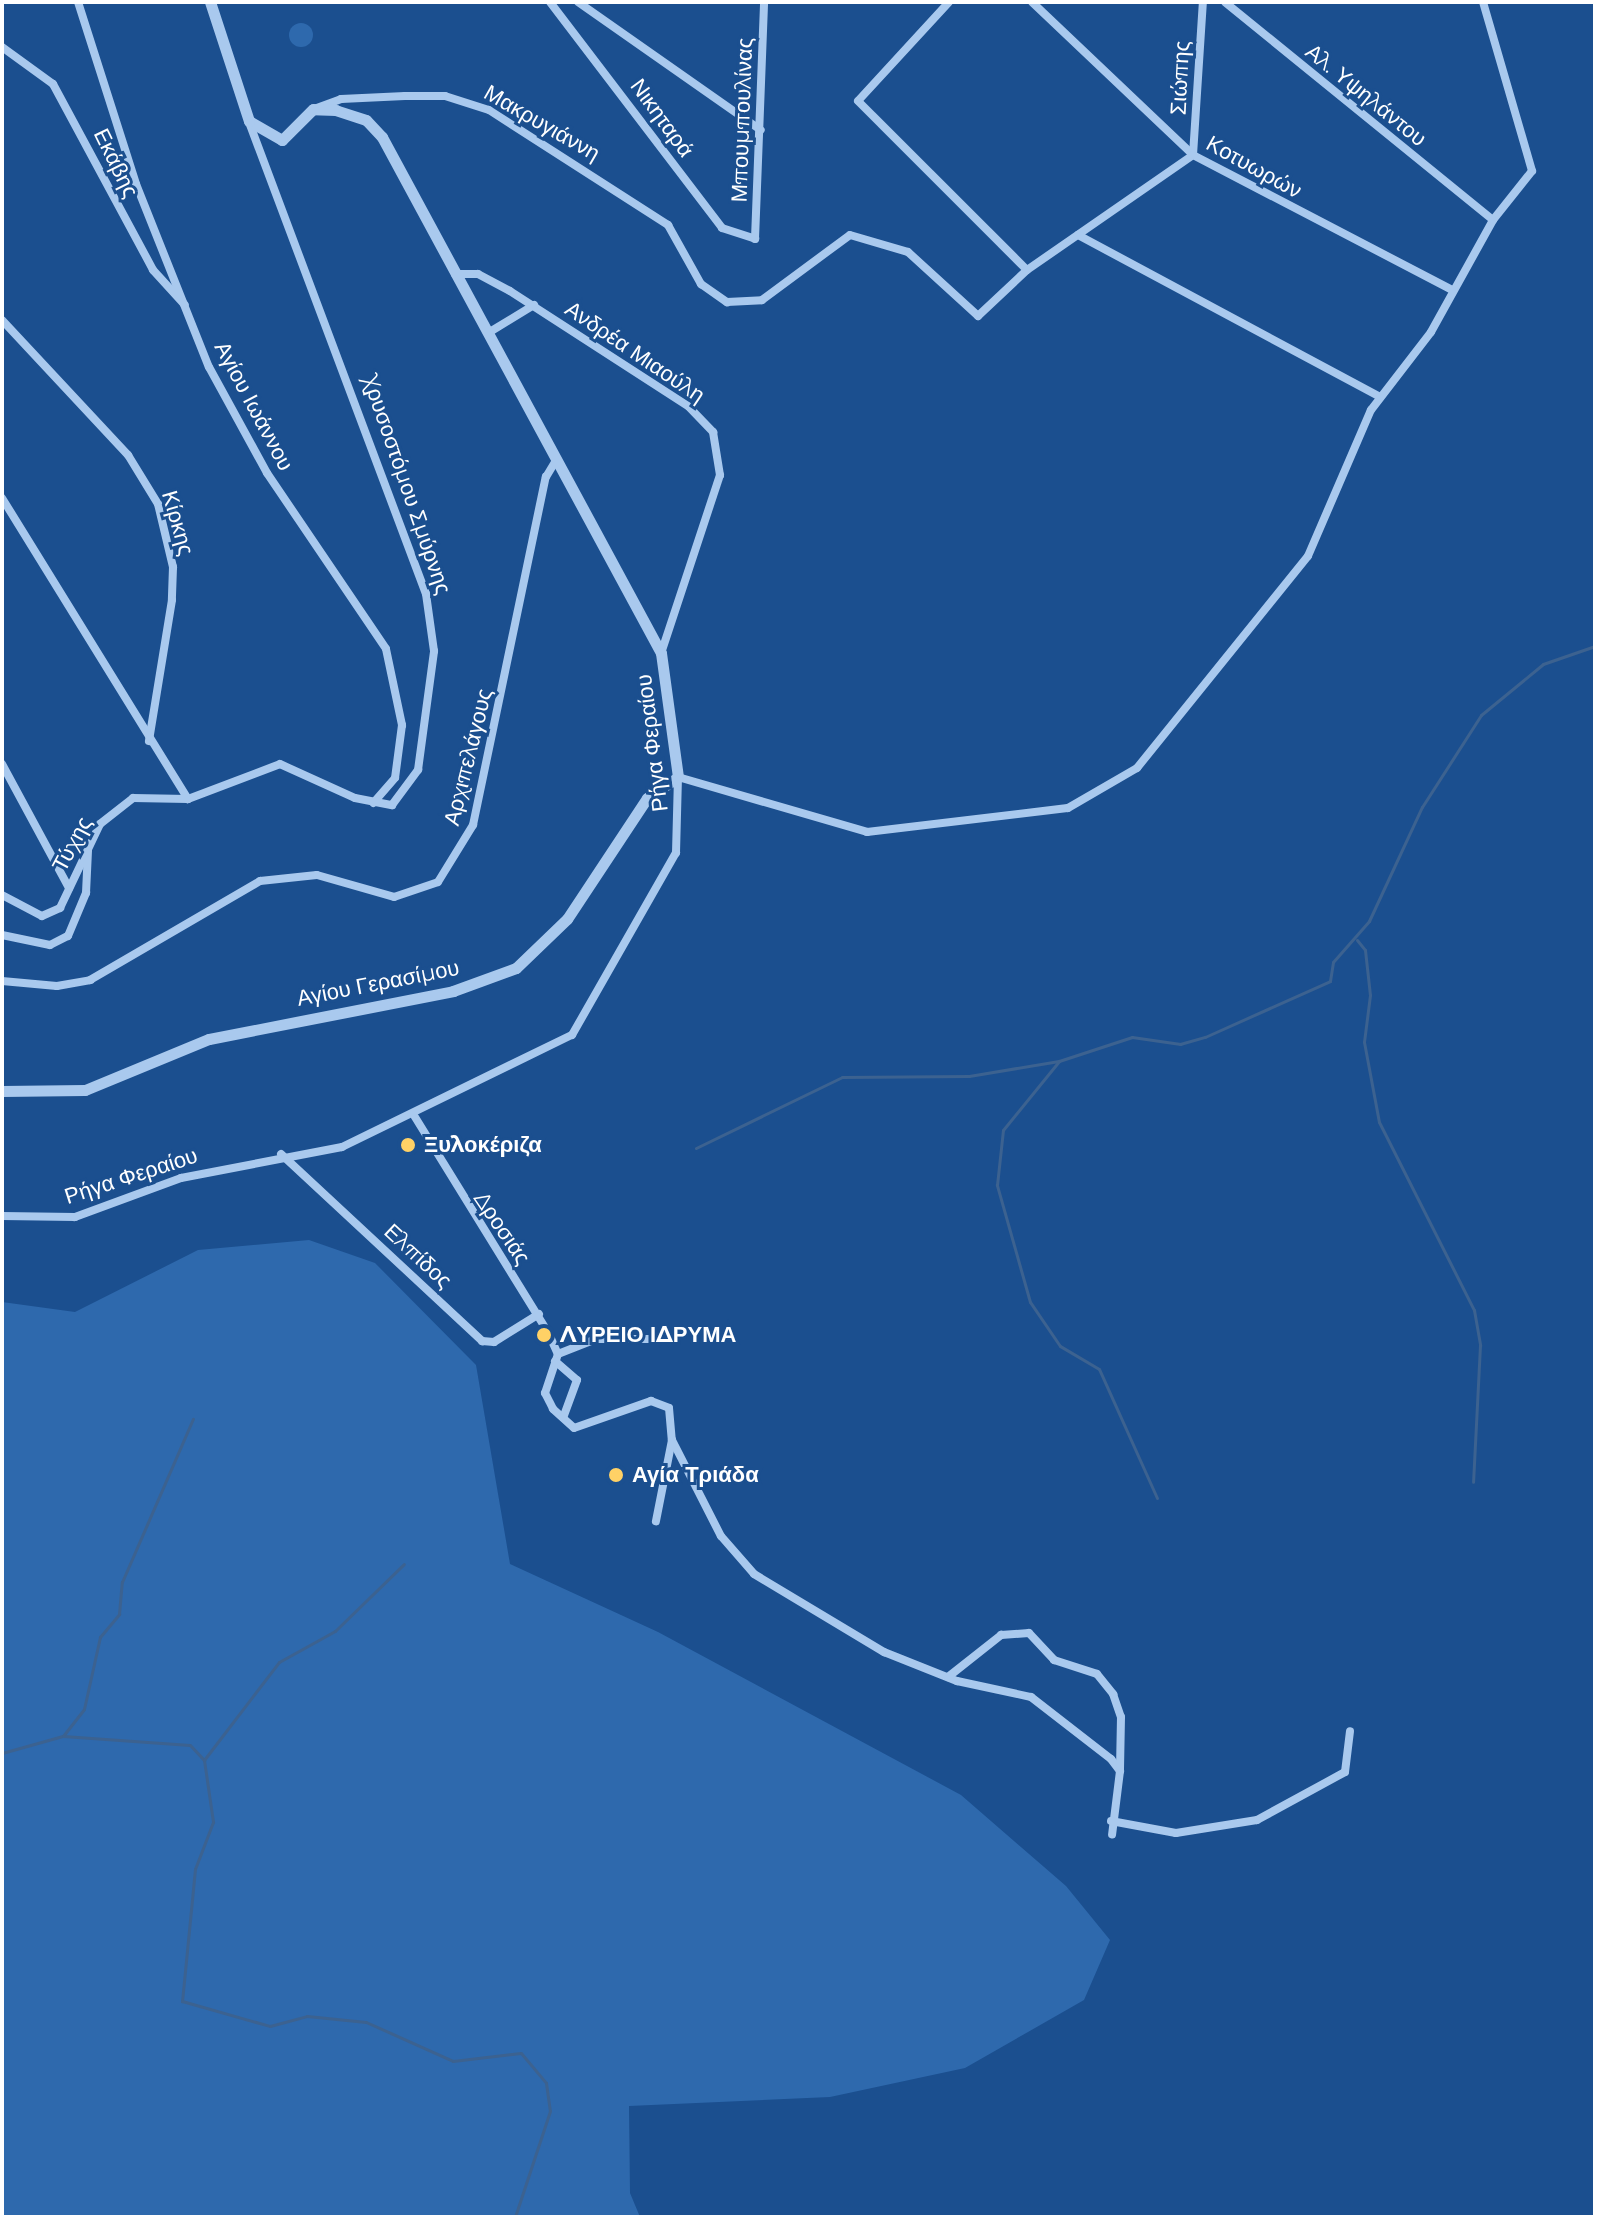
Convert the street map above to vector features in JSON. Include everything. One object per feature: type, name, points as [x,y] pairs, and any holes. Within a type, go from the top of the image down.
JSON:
[{"type":"street","name":"Αγίου Ιωάννου","points":[[78,2],[136,184],[209,367],[261,463],[386,649],[402,725],[394,782],[373,803]]},
{"type":"street","name":"Χρυσοστόμου Σμύρνης","points":[[210,2],[249,121],[426,594],[434,651],[418,770],[396,803],[373,803]]},
{"type":"street","name":"Νικηταρά","points":[[550,2],[722,228],[755,239]]},
{"type":"street","points":[[578,2],[761,130]]},
{"type":"street","name":"Μπουμπουλίνας","points":[[755,239],[764,2]]},
{"type":"street","points":[[949,2],[858,101],[1027,270],[1193,155]]},
{"type":"street","name":"Κοτυωρών","points":[[1032,2],[1193,155],[1452,290]]},
{"type":"street","name":"Σιώπης","points":[[1193,155],[1203,2]]},
{"type":"street","name":"Αλ. Υψηλάντου","points":[[1225,2],[1489,217]]},
{"type":"street","points":[[678,777],[867,832],[1025,816],[1107,792],[1167,738],[1308,556],[1380,397],[1422,346],[1489,217],[1532,171],[1483,2]]},
{"type":"street","name":"Εκάβης","points":[[2,47],[53,84],[153,270],[186,305]]},
{"type":"street","name":"Μακρυγιάννη","points":[[313,109],[381,97],[466,100],[613,185],[668,225],[701,284],[739,304],[774,293],[850,235],[908,252],[978,316],[1027,270]]},
{"type":"street","points":[[249,121],[282,140],[313,109]]},
{"type":"street","name":"Ρήγα Φεραίου","points":[[2,1216],[75,1217],[150,1187],[281,1154],[342,1147],[415,1117],[579,1029],[676,853],[678,777],[661,653],[558,457],[376,130],[351,114],[313,109]]},
{"type":"street","points":[[1078,235],[1380,397]]},
{"type":"street","name":"Ανδρέα Μιαούλη","points":[[455,274],[478,274],[534,305],[689,407],[713,432],[720,475],[661,653]]},
{"type":"street","points":[[488,333],[534,305]]},
{"type":"street","name":"Κίρκης","points":[[2,320],[128,455],[158,504],[173,567],[172,600],[149,741]]},
{"type":"street","name":"Αρχιπελάγους","points":[[2,981],[57,986],[90,980],[260,881],[317,875],[394,897],[438,882],[473,825],[546,477],[558,457]]},
{"type":"street","points":[[2,498],[149,741],[188,799],[280,764],[373,803]]},
{"type":"street","points":[[2,764],[69,888]]},
{"type":"street","name":"Αγίου Γερασίμου","points":[[2,1091],[85,1090],[209,1039],[453,991],[516,968],[567,919],[647,798],[678,777]]},
{"type":"street","name":"Τύχης","points":[[2,895],[42,916],[60,908],[88,845],[124,802],[188,799]]},
{"type":"street","points":[[2,935],[50,945],[68,936],[86,893],[88,845]]},
{"type":"street","name":"Δροσιάς","points":[[415,1117],[539,1314],[556,1358],[577,1380],[563,1418]]},
{"type":"street","name":"Ελπίδος","points":[[281,1154],[482,1341],[494,1342],[539,1314]]},
{"type":"street","points":[[653,1339],[596,1339],[556,1358],[545,1393],[574,1428],[660,1400],[669,1408],[672,1440],[656,1521]]},
{"type":"street","points":[[672,1440],[739,1563],[884,1652],[948,1677],[1031,1697],[1060,1713],[1120,1771]]},
{"type":"street","points":[[948,1677],[1001,1635],[1029,1633],[1054,1660],[1097,1674],[1113,1694],[1121,1717],[1120,1771],[1111,1821],[1112,1835]]},
{"type":"street","points":[[1111,1821],[1176,1833],[1257,1820],[1345,1772],[1350,1731]]},
{"type":"shaded area","points":[[301,23],[309,27],[313,35],[309,43],[301,47],[293,43],[289,35],[293,27]]},
{"type":"shaded area","points":[[309,1240],[375,1263],[476,1365],[510,1564],[658,1632],[961,1795],[1066,1886],[1110,1940],[1084,2000],[965,2068],[830,2097],[629,2106],[630,2193],[640,2217],[2,2217],[2,1302],[75,1312],[198,1250]]},
{"type":"waterway","points":[[1157,1498],[1099,1369],[1060,1346],[1030,1302],[997,1185],[1003,1130],[1059,1061],[1132,1037],[1180,1044],[1205,1037],[1330,981],[1333,962],[1369,921],[1422,807],[1481,715],[1543,664],[1595,646]]},
{"type":"waterway","points":[[1357,940],[1365,950],[1370,995],[1364,1042],[1379,1122],[1474,1310],[1480,1345],[1473,1482]]},
{"type":"waterway","points":[[696,1148],[842,1077],[969,1076],[1059,1061]]},
{"type":"waterway","points":[[63,1736],[84,1709],[100,1637],[119,1614],[122,1582],[193,1419]]},
{"type":"waterway","points":[[204,1760],[279,1662],[335,1631],[404,1564]]},
{"type":"waterway","points":[[2,1753],[63,1736],[190,1745],[204,1760],[213,1822],[195,1869],[182,2001],[270,2026],[307,2016],[366,2022],[453,2061],[521,2053],[546,2083],[550,2111],[515,2217]]},
{"type":"place","name":"Ξυλοκέριζα","points":[[408,1145]]},
{"type":"place","name":"ΛΥΡΕΙΟ ΙΔΡΥΜΑ","points":[[544,1335]]},
{"type":"place","name":"Αγία Τριάδα","points":[[616,1475]]}]
